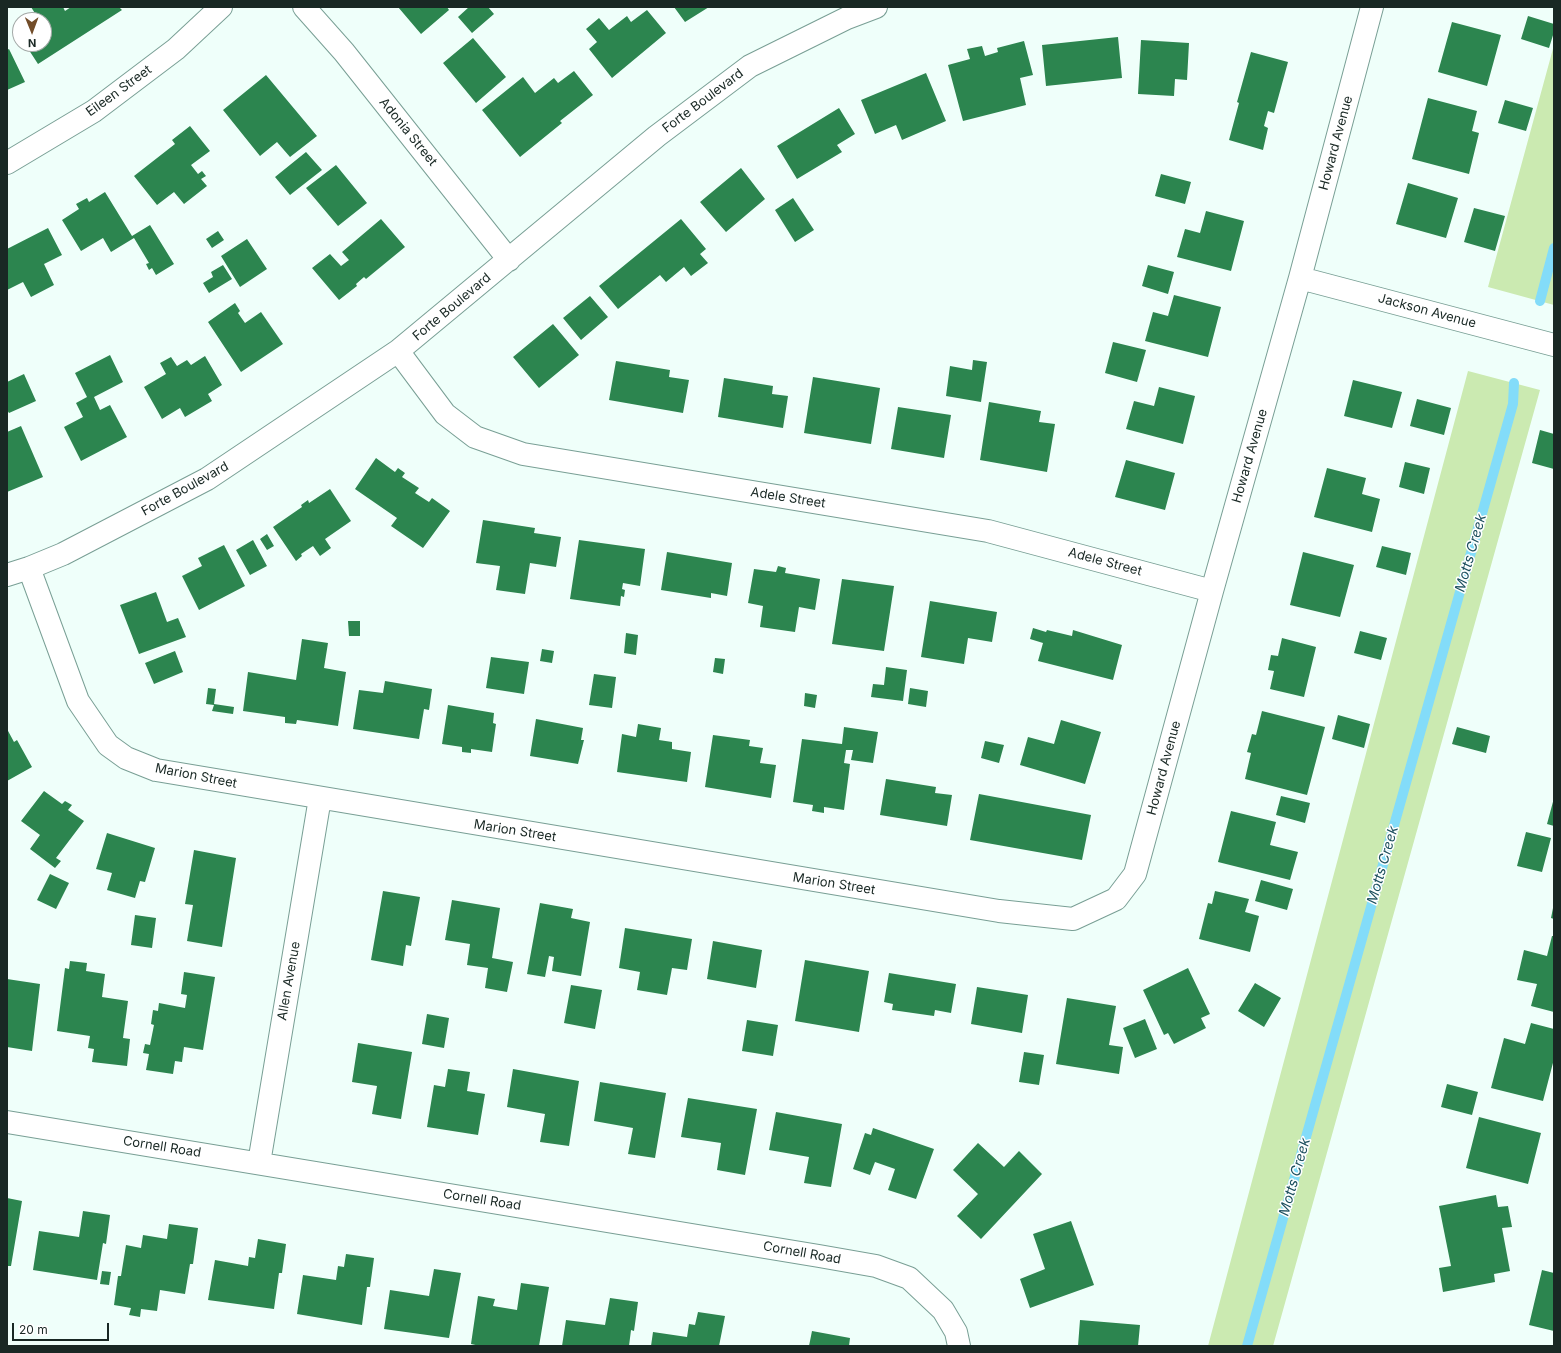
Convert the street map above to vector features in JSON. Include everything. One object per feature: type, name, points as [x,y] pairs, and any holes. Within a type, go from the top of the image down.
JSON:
[{"type":"street","name":"Eileen Street","points":[[7,163],[94,111],[176,49],[221,7]]},
{"type":"street","name":"Adonia Street","points":[[304,7],[344,52],[509,260]]},
{"type":"street","name":"Forte Boulevard","points":[[7,575],[30,568],[63,554],[207,479],[398,351],[657,136],[750,66],[847,18],[876,7]]},
{"type":"street","name":"Howard Avenue","points":[[1116,899],[1135,874],[1212,591],[1300,278],[1372,7]]},
{"type":"street","name":"Jackson Avenue","points":[[1300,278],[1554,345]]},
{"type":"street","name":"Adele Street","points":[[398,351],[445,414],[475,437],[523,454],[988,531],[1212,591]]},
{"type":"street","name":"Marion Street","points":[[30,568],[78,701],[108,745],[126,758],[156,770],[999,911],[1073,919],[1116,899]]},
{"type":"street","name":"Allen Avenue","points":[[259,1163],[320,798]]},
{"type":"street","name":"Cornell Road","points":[[7,1122],[876,1266],[909,1278],[943,1310],[956,1332],[960,1346]]},
{"type":"green space","points":[[1554,45],[1554,305],[1488,287]]},
{"type":"green space","points":[[1468,371],[1540,390],[1273,1346],[1208,1346]]},
{"type":"building","points":[[31,7],[63,7],[65,11],[71,7],[119,7],[122,10],[38,64],[30,52],[52,52],[52,12],[34,12]]},
{"type":"building","points":[[398,7],[447,7],[449,10],[421,34]]},
{"type":"building","points":[[469,7],[488,7],[494,14],[472,33],[458,17]]},
{"type":"building","points":[[674,7],[709,7],[685,22]]},
{"type":"building","points":[[647,10],[666,33],[612,78],[589,49],[597,42],[586,29],[599,18],[609,30],[627,16],[631,22]]},
{"type":"building","points":[[1528,16],[1554,24],[1554,32],[1549,48],[1521,39]]},
{"type":"building","points":[[1452,22],[1501,35],[1487,86],[1438,72]]},
{"type":"building","points":[[1118,37],[1122,78],[1046,86],[1042,45]]},
{"type":"building","points":[[473,38],[506,77],[476,103],[443,63]]},
{"type":"building","points":[[1141,40],[1189,43],[1187,80],[1175,79],[1174,96],[1138,94]]},
{"type":"building","points":[[1024,41],[1033,75],[1020,78],[1026,105],[963,121],[948,65],[970,59],[967,49],[982,46],[985,56],[998,52],[997,48]]},
{"type":"building","points":[[9,49],[25,82],[7,90],[7,50]]},
{"type":"building","points":[[1251,52],[1288,62],[1274,113],[1268,111],[1264,126],[1268,128],[1263,150],[1229,140],[1239,103],[1237,102]]},
{"type":"building","points":[[574,71],[593,95],[560,121],[562,123],[520,157],[482,110],[523,77],[535,93],[554,78],[558,83]]},
{"type":"building","points":[[926,73],[946,121],[902,140],[896,125],[875,134],[861,100]]},
{"type":"building","points":[[266,75],[317,136],[290,157],[277,142],[260,156],[223,110]]},
{"type":"building","points":[[1428,98],[1477,111],[1472,131],[1479,133],[1469,174],[1412,159]]},
{"type":"building","points":[[1505,100],[1533,108],[1526,131],[1498,123]]},
{"type":"building","points":[[839,108],[855,134],[837,145],[842,152],[797,179],[777,146]]},
{"type":"building","points":[[190,126],[210,151],[191,165],[198,174],[202,171],[206,176],[201,179],[207,186],[184,204],[174,192],[157,205],[134,176],[175,144],[172,140]]},
{"type":"building","points":[[306,152],[322,170],[290,195],[275,177]]},
{"type":"building","points":[[336,165],[367,203],[338,226],[306,188]]},
{"type":"building","points":[[741,168],[765,199],[726,232],[700,202]]},
{"type":"building","points":[[1161,174],[1191,182],[1185,204],[1155,196]]},
{"type":"building","points":[[1408,183],[1458,198],[1446,238],[1396,224]]},
{"type":"building","points":[[105,192],[132,236],[150,225],[174,264],[156,275],[152,268],[149,270],[146,264],[149,263],[134,238],[111,252],[103,238],[81,251],[62,220],[79,209],[76,204],[87,198],[89,202]]},
{"type":"building","points":[[793,198],[814,230],[795,242],[775,210]]},
{"type":"building","points":[[1474,208],[1505,216],[1495,251],[1464,242]]},
{"type":"building","points":[[1206,211],[1244,221],[1231,271],[1177,257],[1185,229],[1200,233]]},
{"type":"building","points":[[381,219],[405,247],[366,279],[364,277],[356,284],[357,286],[339,300],[312,268],[330,254],[341,266],[349,260],[342,252]]},
{"type":"building","points":[[681,219],[706,249],[700,254],[708,263],[691,276],[684,267],[666,282],[660,275],[618,309],[599,286]]},
{"type":"building","points":[[48,228],[62,255],[44,264],[54,285],[31,297],[23,282],[7,290],[7,249]]},
{"type":"building","points":[[218,231],[224,240],[212,248],[206,239]]},
{"type":"building","points":[[247,239],[267,269],[240,287],[221,256]]},
{"type":"building","points":[[223,265],[232,279],[209,293],[203,283],[213,277],[211,272]]},
{"type":"building","points":[[1148,265],[1174,272],[1168,294],[1142,286]]},
{"type":"building","points":[[1174,295],[1221,307],[1208,357],[1145,341],[1153,312],[1168,316]]},
{"type":"building","points":[[590,296],[608,317],[581,340],[563,318]]},
{"type":"building","points":[[235,303],[240,311],[238,313],[245,323],[261,312],[283,344],[241,372],[208,322]]},
{"type":"building","points":[[553,324],[579,355],[539,388],[513,357]]},
{"type":"building","points":[[1113,342],[1146,350],[1137,382],[1105,373]]},
{"type":"building","points":[[110,355],[123,382],[94,397],[100,410],[110,405],[127,437],[81,461],[64,427],[83,417],[76,403],[87,397],[75,373]]},
{"type":"building","points":[[205,356],[222,385],[208,394],[212,401],[185,417],[180,408],[162,419],[144,387],[166,374],[160,363],[171,357],[177,366],[187,360],[191,365]]},
{"type":"building","points":[[973,360],[987,362],[981,402],[946,396],[950,366],[972,370]]},
{"type":"building","points":[[616,361],[670,370],[669,377],[689,380],[683,413],[609,400]]},
{"type":"building","points":[[24,374],[36,401],[9,413],[7,410],[7,382]]},
{"type":"building","points":[[813,377],[880,388],[871,444],[804,433]]},
{"type":"building","points":[[724,378],[773,386],[772,394],[788,396],[783,428],[718,417]]},
{"type":"building","points":[[1353,380],[1402,392],[1392,428],[1344,416]]},
{"type":"building","points":[[1159,387],[1195,396],[1183,444],[1126,429],[1134,401],[1154,406]]},
{"type":"building","points":[[1417,399],[1451,408],[1444,435],[1410,426]]},
{"type":"building","points":[[989,402],[1041,411],[1039,422],[1055,424],[1047,472],[980,460]]},
{"type":"building","points":[[898,407],[951,415],[944,458],[891,449]]},
{"type":"building","points":[[21,426],[43,477],[7,492],[7,432]]},
{"type":"building","points":[[1540,430],[1554,434],[1554,469],[1532,463]]},
{"type":"building","points":[[376,458],[395,472],[398,468],[405,473],[402,477],[419,488],[415,493],[429,502],[432,498],[450,511],[423,548],[391,526],[397,518],[355,489]]},
{"type":"building","points":[[1126,460],[1175,473],[1165,510],[1115,497]]},
{"type":"building","points":[[1405,462],[1430,468],[1424,494],[1399,487]]},
{"type":"building","points":[[1327,468],[1366,478],[1362,494],[1380,499],[1372,532],[1314,517]]},
{"type":"building","points":[[330,489],[351,521],[325,539],[331,548],[320,556],[313,546],[301,554],[302,556],[296,561],[273,527],[302,507],[301,505],[308,500],[309,503]]},
{"type":"building","points":[[483,520],[535,528],[534,533],[561,537],[556,567],[530,563],[525,594],[496,590],[500,566],[476,563]]},
{"type":"building","points":[[267,534],[274,546],[267,550],[260,539]]},
{"type":"building","points":[[253,540],[267,566],[250,575],[236,550]]},
{"type":"building","points":[[579,540],[645,549],[640,586],[623,583],[622,589],[625,590],[624,597],[621,596],[620,606],[570,599]]},
{"type":"building","points":[[224,545],[245,586],[199,610],[182,576],[202,566],[198,558]]},
{"type":"building","points":[[1382,546],[1411,553],[1406,575],[1376,567]]},
{"type":"building","points":[[667,552],[732,563],[727,596],[711,593],[711,598],[661,590]]},
{"type":"building","points":[[1303,552],[1354,565],[1340,617],[1290,605]]},
{"type":"building","points":[[778,566],[786,568],[785,573],[820,579],[815,610],[799,607],[795,632],[760,627],[763,606],[748,603],[754,569],[776,572]]},
{"type":"building","points":[[842,579],[894,586],[884,651],[832,644]]},
{"type":"building","points":[[156,592],[167,622],[178,618],[186,637],[139,654],[120,605]]},
{"type":"building","points":[[930,601],[997,612],[992,642],[968,638],[964,664],[921,657]]},
{"type":"building","points":[[348,621],[360,621],[360,636],[349,636]]},
{"type":"building","points":[[1033,628],[1046,632],[1047,630],[1072,636],[1073,630],[1122,645],[1113,680],[1038,661],[1043,643],[1030,639]]},
{"type":"building","points":[[1360,631],[1387,638],[1381,660],[1354,653]]},
{"type":"building","points":[[626,633],[638,635],[636,655],[624,653]]},
{"type":"building","points":[[1282,638],[1316,647],[1304,697],[1270,689],[1274,671],[1268,670],[1271,655],[1278,656]]},
{"type":"building","points":[[302,639],[328,643],[324,668],[346,672],[338,726],[297,720],[296,724],[285,723],[285,717],[243,711],[248,672],[296,680]]},
{"type":"building","points":[[542,649],[554,651],[552,663],[540,661]]},
{"type":"building","points":[[175,651],[183,672],[154,684],[145,663]]},
{"type":"building","points":[[491,657],[529,662],[524,694],[486,688]]},
{"type":"building","points":[[715,658],[725,659],[723,674],[713,672]]},
{"type":"building","points":[[886,667],[907,670],[903,701],[871,697],[873,684],[884,685]]},
{"type":"building","points":[[594,674],[616,677],[612,708],[589,705]]},
{"type":"building","points":[[385,681],[432,689],[429,710],[424,709],[419,739],[353,729],[359,690],[383,693]]},
{"type":"building","points":[[208,688],[216,689],[214,704],[234,707],[233,714],[212,711],[214,705],[206,704]]},
{"type":"building","points":[[910,688],[928,691],[926,707],[908,704]]},
{"type":"building","points":[[805,693],[817,695],[815,708],[804,706]]},
{"type":"building","points":[[448,705],[494,713],[493,723],[496,724],[492,752],[471,749],[471,753],[462,752],[462,747],[442,744]]},
{"type":"building","points":[[1262,711],[1325,727],[1307,795],[1245,779],[1251,753],[1247,752],[1252,734],[1256,735]]},
{"type":"building","points":[[1338,715],[1370,724],[1364,748],[1332,739]]},
{"type":"building","points":[[536,719],[583,728],[581,740],[584,740],[578,764],[530,756]]},
{"type":"building","points":[[1061,720],[1101,732],[1085,784],[1020,765],[1028,737],[1054,744]]},
{"type":"building","points":[[638,724],[661,728],[659,740],[672,742],[672,749],[691,752],[687,782],[617,772],[622,734],[636,737]]},
{"type":"building","points":[[844,727],[878,732],[873,763],[851,760],[853,750],[846,750],[844,763],[850,764],[844,810],[824,807],[824,813],[812,811],[813,805],[793,802],[802,739],[842,744]]},
{"type":"building","points":[[1457,727],[1490,736],[1486,753],[1452,744]]},
{"type":"building","points":[[7,729],[14,742],[17,740],[32,767],[7,781]]},
{"type":"building","points":[[713,735],[750,740],[749,746],[763,748],[760,763],[776,765],[771,798],[705,787]]},
{"type":"building","points":[[985,741],[1004,745],[999,763],[981,758]]},
{"type":"building","points":[[886,779],[936,787],[935,793],[952,795],[947,826],[880,815]]},
{"type":"building","points":[[44,791],[62,804],[65,801],[72,805],[68,810],[84,821],[56,858],[61,861],[55,868],[30,849],[40,835],[21,821]]},
{"type":"building","points":[[979,794],[1091,815],[1082,860],[970,840]]},
{"type":"building","points":[[1281,796],[1310,803],[1305,823],[1276,815]]},
{"type":"building","points":[[1554,798],[1554,826],[1547,824]]},
{"type":"building","points":[[1231,811],[1276,822],[1270,845],[1298,852],[1290,880],[1218,862]]},
{"type":"building","points":[[1526,832],[1551,838],[1542,872],[1517,866]]},
{"type":"building","points":[[107,833],[155,848],[145,882],[140,881],[135,898],[107,890],[112,873],[96,869]]},
{"type":"building","points":[[194,850],[236,858],[222,947],[187,941],[193,905],[185,904]]},
{"type":"building","points":[[50,874],[69,883],[56,909],[37,900]]},
{"type":"building","points":[[1261,880],[1293,889],[1287,910],[1255,901]]},
{"type":"building","points":[[383,891],[420,897],[411,946],[406,945],[403,966],[371,960]]},
{"type":"building","points":[[1215,891],[1249,899],[1245,912],[1259,916],[1250,952],[1199,939],[1208,903],[1212,904]]},
{"type":"building","points":[[452,900],[500,908],[492,958],[513,962],[507,992],[485,988],[488,968],[467,965],[470,944],[445,940]]},
{"type":"building","points":[[540,903],[573,909],[571,918],[590,922],[581,976],[552,971],[554,957],[549,956],[545,977],[527,974]]},
{"type":"building","points":[[1554,908],[1554,919],[1551,918]]},
{"type":"building","points":[[135,915],[156,918],[152,948],[131,945]]},
{"type":"building","points":[[625,928],[692,939],[687,970],[672,968],[667,995],[637,990],[640,972],[619,968]]},
{"type":"building","points":[[1552,936],[1554,936],[1554,1012],[1531,1006],[1537,984],[1517,980],[1524,950],[1547,956]]},
{"type":"building","points":[[713,941],[762,950],[756,988],[707,979]]},
{"type":"building","points":[[805,960],[869,971],[859,1032],[795,1021]]},
{"type":"building","points":[[70,961],[87,963],[86,971],[105,974],[102,997],[128,1001],[123,1038],[130,1039],[127,1066],[92,1062],[94,1049],[88,1048],[90,1036],[57,1031],[65,968],[69,969]]},
{"type":"building","points":[[1188,968],[1210,1014],[1201,1018],[1206,1028],[1174,1044],[1168,1033],[1164,1035],[1143,990]]},
{"type":"building","points":[[184,972],[215,977],[203,1050],[184,1047],[182,1062],[175,1061],[173,1074],[146,1070],[149,1054],[143,1053],[145,1044],[150,1045],[154,1025],[151,1024],[153,1010],[158,1011],[159,1003],[185,1008],[187,995],[181,994]]},
{"type":"building","points":[[889,973],[956,984],[951,1013],[935,1010],[934,1016],[892,1010],[893,1004],[884,1002]]},
{"type":"building","points":[[7,979],[40,984],[32,1051],[7,1047]]},
{"type":"building","points":[[1255,983],[1281,998],[1264,1027],[1238,1011]]},
{"type":"building","points":[[571,985],[602,990],[595,1029],[564,1023]]},
{"type":"building","points":[[977,987],[1028,995],[1022,1033],[971,1024]]},
{"type":"building","points":[[1067,998],[1116,1006],[1109,1045],[1123,1047],[1119,1074],[1056,1064]]},
{"type":"building","points":[[427,1014],[449,1018],[444,1048],[422,1044]]},
{"type":"building","points":[[1145,1019],[1157,1049],[1135,1058],[1123,1028]]},
{"type":"building","points":[[747,1020],[778,1025],[773,1056],[742,1051]]},
{"type":"building","points":[[1531,1023],[1554,1029],[1554,1059],[1543,1101],[1491,1088],[1504,1038],[1525,1044]]},
{"type":"building","points":[[358,1043],[412,1052],[401,1119],[372,1114],[377,1086],[352,1082]]},
{"type":"building","points":[[1024,1052],[1044,1055],[1039,1085],[1019,1082]]},
{"type":"building","points":[[448,1069],[470,1072],[467,1091],[485,1094],[478,1135],[427,1127],[434,1085],[445,1087]]},
{"type":"building","points":[[513,1069],[579,1081],[569,1146],[540,1142],[545,1114],[507,1107]]},
{"type":"building","points":[[600,1082],[666,1093],[655,1158],[628,1154],[633,1128],[594,1121]]},
{"type":"building","points":[[1447,1084],[1478,1092],[1472,1115],[1441,1107]]},
{"type":"building","points":[[688,1098],[757,1109],[745,1175],[717,1170],[721,1143],[681,1137]]},
{"type":"building","points":[[776,1112],[842,1124],[831,1187],[804,1183],[809,1157],[769,1150]]},
{"type":"building","points":[[1479,1117],[1541,1133],[1528,1184],[1466,1168]]},
{"type":"building","points":[[873,1128],[934,1149],[916,1199],[888,1190],[895,1169],[875,1162],[870,1175],[853,1169],[865,1133],[871,1135]]},
{"type":"building","points":[[978,1143],[1004,1167],[1019,1151],[1042,1174],[981,1239],[957,1216],[978,1194],[953,1170]]},
{"type":"building","points":[[1496,1195],[1498,1207],[1508,1206],[1512,1227],[1502,1228],[1510,1271],[1494,1274],[1495,1282],[1443,1292],[1439,1268],[1451,1266],[1439,1206]]},
{"type":"building","points":[[7,1198],[22,1201],[11,1266],[7,1266]]},
{"type":"building","points":[[83,1211],[110,1215],[106,1244],[103,1243],[97,1280],[33,1270],[39,1231],[79,1237]]},
{"type":"building","points":[[1071,1221],[1094,1285],[1030,1308],[1020,1279],[1045,1269],[1033,1234]]},
{"type":"building","points":[[169,1224],[198,1228],[193,1264],[190,1264],[185,1294],[160,1290],[157,1311],[141,1309],[140,1317],[129,1315],[131,1308],[114,1305],[118,1276],[121,1276],[126,1245],[141,1248],[143,1235],[167,1239]]},
{"type":"building","points":[[258,1239],[286,1244],[282,1273],[279,1273],[274,1309],[208,1300],[215,1260],[248,1266],[249,1257],[255,1258]]},
{"type":"building","points":[[346,1254],[374,1258],[370,1287],[367,1287],[362,1325],[297,1314],[303,1275],[336,1280],[338,1266],[344,1267]]},
{"type":"building","points":[[434,1269],[461,1273],[449,1338],[384,1329],[390,1290],[429,1296]]},
{"type":"building","points":[[1542,1270],[1554,1273],[1554,1331],[1529,1325]]},
{"type":"building","points":[[102,1271],[111,1272],[109,1285],[100,1284]]},
{"type":"building","points":[[521,1283],[549,1287],[539,1346],[480,1346],[471,1344],[478,1296],[495,1299],[493,1306],[517,1310]]},
{"type":"building","points":[[610,1298],[638,1302],[634,1331],[631,1330],[629,1346],[562,1346],[566,1320],[605,1325]]},
{"type":"building","points":[[698,1312],[725,1316],[719,1346],[651,1346],[653,1332],[687,1337],[689,1324],[695,1325]]},
{"type":"building","points":[[1080,1320],[1140,1325],[1138,1346],[1078,1346]]},
{"type":"building","points":[[812,1331],[850,1338],[849,1346],[809,1346]]},
{"type":"waterway","name":"Motts Creek","points":[[1540,301],[1554,248]]},
{"type":"waterway","name":"Motts Creek","points":[[1247,1346],[1513,404],[1514,383]]}]
